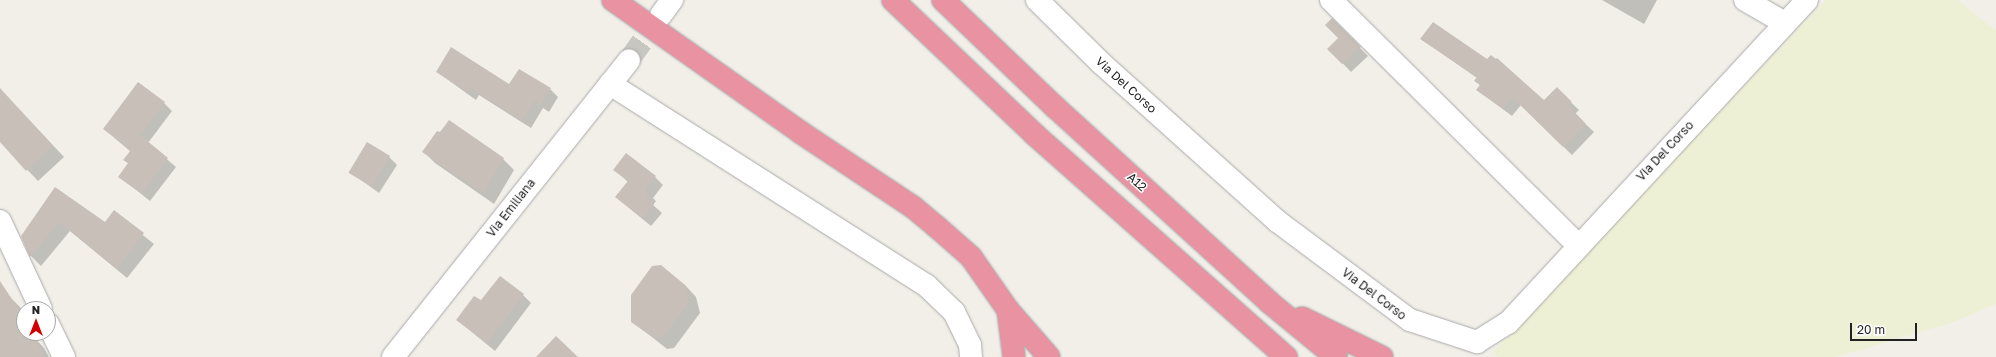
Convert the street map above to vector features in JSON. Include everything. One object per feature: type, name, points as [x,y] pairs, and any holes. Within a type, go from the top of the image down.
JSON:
[{"type":"highway","points":[[613,0],[800,132],[913,207],[971,258],[1008,310],[1048,357]]},
{"type":"highway","points":[[893,0],[1034,134],[1286,357]]},
{"type":"highway","name":"A12","points":[[943,0],[1061,112],[1269,302],[1336,357]]},
{"type":"highway","points":[[1269,302],[1382,357]]},
{"type":"highway","points":[[1008,310],[1014,357]]},
{"type":"street","name":"Via Del Corso","points":[[1037,0],[1101,63],[1277,220],[1410,320],[1477,342],[1508,323],[1807,0]]},
{"type":"street","points":[[1331,0],[1579,246]]},
{"type":"street","points":[[1745,0],[1785,23]]},
{"type":"street","name":"Via Emiliana","points":[[393,357],[628,60]]},
{"type":"street","points":[[610,84],[938,294],[954,312],[962,326],[970,346],[971,357]]},
{"type":"street","points":[[0,221],[37,301]]},
{"type":"street","points":[[56,340],[64,357]]},
{"type":"green space","points":[[1826,0],[1958,0],[1996,31],[1996,304],[1951,323],[1836,357],[1499,357],[1491,354]]},
{"type":"building","points":[[1332,18],[1361,47],[1342,64],[1327,49],[1338,38],[1325,25]]},
{"type":"building","points":[[1433,22],[1487,59],[1491,55],[1496,59],[1497,58],[1544,100],[1557,87],[1572,102],[1568,105],[1586,124],[1563,147],[1513,98],[1503,109],[1476,90],[1480,85],[1474,81],[1477,77],[1420,39]]},
{"type":"building","points":[[451,47],[509,84],[519,69],[551,88],[540,105],[535,101],[522,121],[471,88],[468,92],[436,72]]},
{"type":"building","points":[[138,82],[165,102],[140,135],[168,158],[142,194],[118,177],[128,163],[123,160],[131,150],[103,129]]},
{"type":"building","points":[[0,88],[53,146],[26,171],[0,142]]},
{"type":"building","points":[[449,120],[504,158],[483,193],[422,152],[437,131],[440,132]]},
{"type":"building","points":[[367,142],[390,156],[372,187],[348,173]]},
{"type":"building","points":[[626,153],[656,176],[645,190],[649,193],[645,197],[654,204],[643,219],[615,197],[628,181],[613,170]]},
{"type":"building","points":[[55,187],[105,222],[114,210],[144,233],[117,269],[59,222],[30,257],[21,236]]},
{"type":"building","points":[[661,265],[685,285],[689,302],[663,337],[655,339],[631,322],[631,295],[652,266]]},
{"type":"building","points":[[500,276],[524,294],[487,343],[456,320],[474,296],[481,300]]},
{"type":"building","points":[[0,281],[16,305],[16,341],[36,341],[44,357],[0,357]]},
{"type":"building","points":[[556,336],[578,357],[536,357]]},
{"type":"tunnel","points":[[629,60],[661,15]]}]
